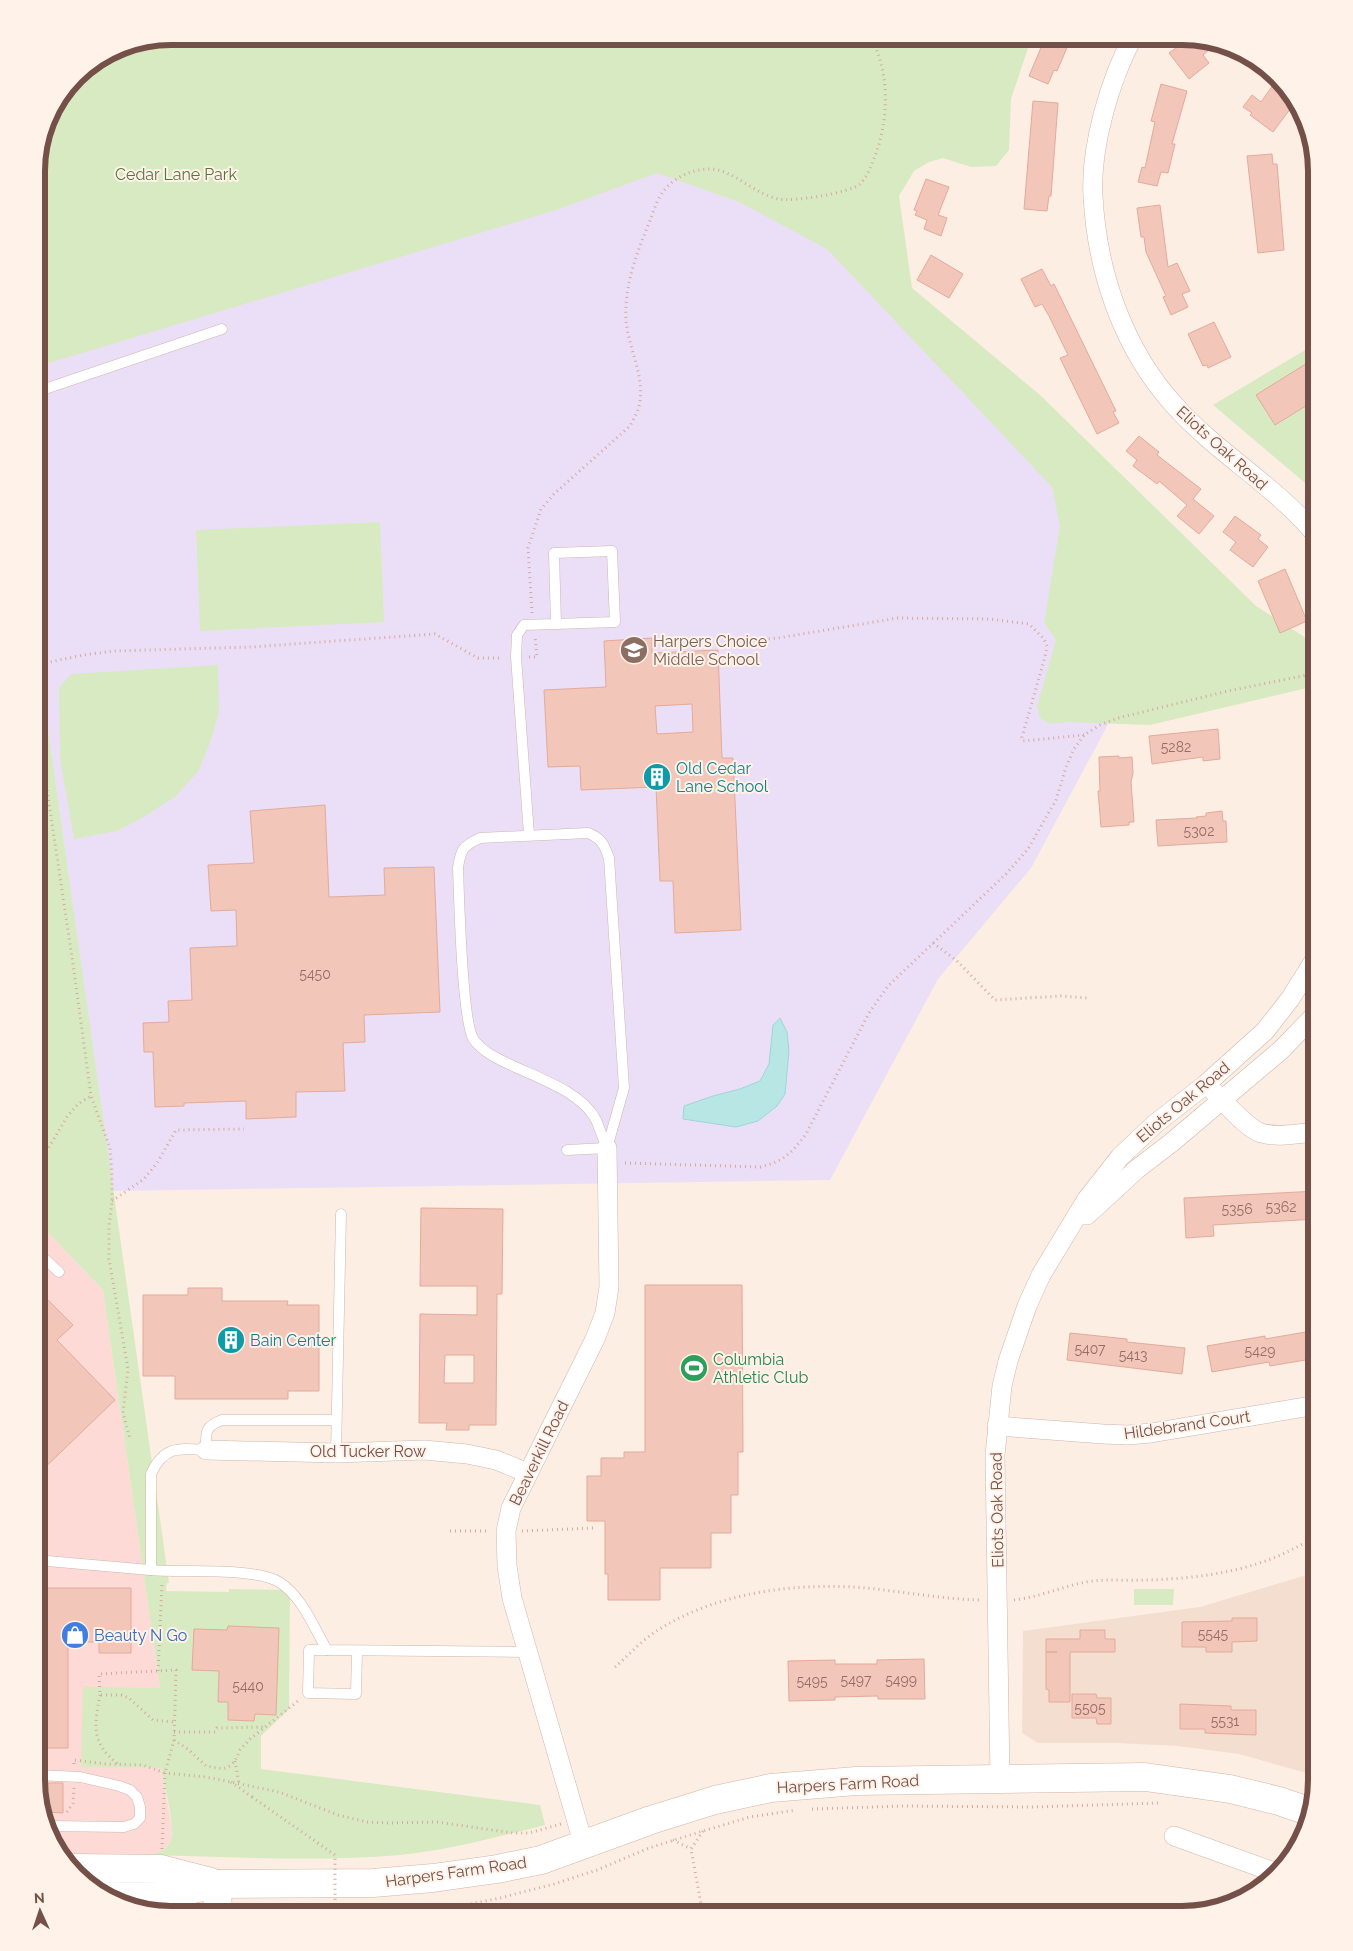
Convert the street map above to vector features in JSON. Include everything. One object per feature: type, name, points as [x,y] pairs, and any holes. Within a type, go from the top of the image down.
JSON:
[{"type":"main road","name":"Harpers Farm Road","points":[[124,1896],[155,1897],[217,1884],[373,1883],[433,1878],[541,1860],[580,1833],[651,1820],[715,1800],[771,1788],[812,1783],[1145,1777],[1230,1789],[1279,1801],[1304,1810]]},
{"type":"main road","name":"Harpers Farm Road","points":[[81,1868],[161,1870],[217,1884]]},
{"type":"main road","points":[[217,1884],[218,1906]]},
{"type":"street","name":"Eliots Oak Road","points":[[1129,45],[1114,80],[1104,112],[1096,152],[1093,186],[1096,232],[1103,267],[1113,301],[1126,334],[1142,362],[1175,407],[1214,444],[1302,517],[1308,525]]},
{"type":"street","name":"Eliots Oak Road","points":[[1000,1779],[995,1455],[1002,1386],[1016,1332],[1041,1275],[1055,1251],[1087,1200],[1120,1157],[1155,1124],[1206,1084],[1264,1031],[1290,999],[1308,970]]},
{"type":"street","name":"Eliots Oak Road","points":[[1055,1251],[1095,1206],[1281,1050],[1308,1022]]},
{"type":"street","points":[[1206,1084],[1251,1128],[1259,1133],[1268,1135],[1308,1133]]},
{"type":"street","name":"Beaverkill Road","points":[[580,1833],[512,1598],[507,1566],[506,1531],[511,1508],[595,1339],[605,1313],[609,1287],[607,1156]]},
{"type":"street","name":"Hildebrand Court","points":[[997,1426],[1128,1435],[1151,1433],[1308,1407]]},
{"type":"street","name":"Old Tucker Row","points":[[206,1450],[336,1453],[424,1450],[496,1460],[528,1473]]},
{"type":"street","points":[[1174,1836],[1269,1870]]},
{"type":"lane","points":[[45,389],[222,329]]},
{"type":"lane","points":[[529,835],[516,657],[517,635],[524,625],[533,625],[615,622],[612,551],[554,553],[556,624]]},
{"type":"lane","points":[[588,833],[598,837],[604,844],[609,858],[624,1088],[607,1156],[596,1120],[588,1108],[571,1094],[495,1057],[473,1039],[468,1027],[458,867],[460,853],[467,844],[480,838],[588,833]]},
{"type":"lane","points":[[566,1150],[607,1156]]},
{"type":"lane","points":[[336,1453],[341,1214]]},
{"type":"lane","points":[[45,1260],[58,1272]]},
{"type":"lane","points":[[151,1570],[151,1474],[156,1464],[170,1451],[182,1448],[206,1450],[206,1431],[211,1424],[222,1420],[336,1420]]},
{"type":"lane","points":[[45,1561],[151,1570],[241,1573],[263,1576],[278,1582],[289,1591],[302,1607],[327,1650]]},
{"type":"lane","points":[[358,1651],[356,1694],[308,1693],[309,1650],[527,1652]]},
{"type":"lane","points":[[45,1775],[74,1777],[119,1786],[130,1790],[137,1797],[140,1807],[140,1818],[134,1824],[124,1826],[54,1826]]},
{"type":"path","points":[[45,662],[114,651],[280,645],[435,634],[478,658],[537,657],[528,548],[541,509],[554,494],[630,426],[637,413],[640,401],[640,384],[626,322],[626,305],[638,248],[660,196],[669,184],[679,177],[693,171],[710,169],[721,170],[764,194],[779,200],[817,198],[859,185],[868,173],[877,151],[884,125],[883,74],[875,45]]},
{"type":"path","points":[[724,643],[771,639],[898,618],[990,619],[1029,624],[1038,631],[1047,646],[1022,737],[1023,741],[1084,735]]},
{"type":"path","points":[[607,1156],[760,1167],[778,1162],[793,1152],[806,1134],[869,1013],[888,986],[1006,874],[1028,849],[1056,800],[1066,767],[1074,749],[1084,735],[1100,725],[1118,718],[1228,691],[1308,675]]},
{"type":"path","points":[[45,774],[74,964],[91,1096],[110,1148],[112,1201],[109,1226],[110,1258],[128,1369],[124,1413],[130,1439]]},
{"type":"path","points":[[933,942],[957,961],[995,1000],[1061,996],[1088,998]]},
{"type":"path","points":[[45,1153],[66,1117],[78,1104],[91,1096]]},
{"type":"path","points":[[112,1201],[144,1179],[157,1163],[176,1130],[244,1129]]},
{"type":"path","points":[[615,1667],[654,1632],[684,1616],[722,1602],[763,1592],[832,1586],[867,1588],[960,1600],[998,1601],[1036,1597],[1074,1584],[1093,1581],[1196,1577],[1230,1572],[1273,1559],[1308,1540]]},
{"type":"path","points":[[158,1671],[163,1570]]},
{"type":"path","points":[[118,1764],[106,1755],[95,1730],[100,1695],[99,1674],[176,1670],[174,1740],[165,1773],[162,1857]]},
{"type":"path","points":[[174,1740],[189,1750],[206,1766],[222,1769],[230,1766],[235,1761],[240,1750],[264,1726],[308,1693]]},
{"type":"path","points":[[100,1695],[122,1695],[129,1698],[153,1720],[174,1722]]},
{"type":"path","points":[[174,1732],[215,1732],[216,1728],[264,1726]]},
{"type":"path","points":[[63,1826],[64,1817],[73,1803],[74,1760],[143,1765],[165,1773],[231,1781],[279,1792],[338,1815],[366,1822],[437,1822],[513,1833],[580,1833]]},
{"type":"path","points":[[235,1761],[239,1783]]},
{"type":"path","points":[[231,1781],[335,1855],[335,1906]]},
{"type":"path","points":[[809,1809],[903,1806],[1032,1808],[1170,1804]]},
{"type":"path","points":[[458,1906],[500,1898],[554,1884],[703,1830],[750,1817],[800,1810]]},
{"type":"path","points":[[702,1906],[691,1849],[703,1830]]},
{"type":"path","points":[[673,1840],[691,1849]]},
{"type":"shaded area","name":"Harpers Choice Middle School","points":[[753,118],[865,252],[1057,437],[1118,706],[1031,868],[938,979],[830,1180],[113,1191],[45,708],[45,362]]},
{"type":"shaded area","points":[[45,1229],[103,1290],[160,1688],[81,1766],[161,1768],[172,1827],[171,1839],[160,1852],[150,1855],[69,1854],[55,1828],[46,1796]]},
{"type":"shaded area","points":[[1308,1575],[1308,1773],[1239,1754],[1178,1746],[1117,1743],[1038,1743],[1022,1733],[1023,1631],[1200,1607]]},
{"type":"green space","name":"Cedar Lane Park","points":[[171,45],[1029,45],[1011,99],[1009,150],[996,166],[971,167],[943,158],[929,162],[914,171],[899,196],[912,288],[1040,395],[1256,606],[1308,639],[1308,688],[1150,725],[1066,722],[1050,724],[1040,718],[1037,706],[1056,640],[1044,623],[1060,526],[1052,487],[827,249],[739,202],[657,173],[556,210],[45,364],[45,163],[49,139],[62,108],[71,94],[88,76],[115,58],[139,49]]},
{"type":"green space","points":[[1308,348],[1308,485],[1213,405]]},
{"type":"green space","points":[[380,522],[384,622],[200,631],[196,530]]},
{"type":"green space","points":[[218,665],[219,712],[211,740],[199,770],[176,796],[142,818],[117,831],[74,839],[60,759],[59,688],[71,674]]},
{"type":"green space","points":[[45,708],[169,1583],[167,1583],[166,1591],[229,1592],[229,1589],[290,1590],[289,1709],[261,1736],[261,1769],[540,1805],[545,1825],[455,1846],[400,1855],[306,1859],[150,1855],[163,1850],[168,1845],[172,1832],[161,1768],[81,1767],[83,1687],[160,1688],[103,1290],[45,1229]]},
{"type":"green space","points":[[1134,1589],[1174,1589],[1173,1605],[1134,1605]]},
{"type":"water","points":[[780,1018],[787,1032],[789,1051],[785,1094],[777,1106],[758,1121],[736,1127],[683,1119],[684,1106],[760,1081],[769,1064],[773,1025]]},
{"type":"building","points":[[1042,45],[1068,45],[1057,71],[1054,70],[1048,84],[1029,76]]},
{"type":"building","points":[[1180,45],[1211,48],[1203,55],[1209,63],[1189,79],[1169,53]]},
{"type":"building","points":[[1161,84],[1187,91],[1172,144],[1175,144],[1168,173],[1161,172],[1157,186],[1138,182],[1142,167],[1145,168],[1155,122],[1151,121]]},
{"type":"building","points":[[1273,85],[1291,108],[1273,132],[1250,115],[1252,113],[1243,107],[1252,95],[1261,102]]},
{"type":"building","points":[[1033,101],[1058,103],[1051,196],[1049,196],[1047,211],[1024,209]]},
{"type":"building","points":[[1272,154],[1273,164],[1277,164],[1284,250],[1258,253],[1247,156]]},
{"type":"building","points":[[926,179],[949,187],[938,215],[947,218],[941,236],[924,229],[927,220],[915,215],[917,211],[914,210]]},
{"type":"building","points":[[1160,205],[1168,267],[1177,263],[1190,291],[1182,294],[1188,307],[1171,315],[1163,297],[1166,296],[1146,252],[1144,237],[1141,237],[1137,208]]},
{"type":"building","points":[[931,255],[963,274],[949,298],[917,280]]},
{"type":"building","points":[[1042,269],[1051,286],[1054,284],[1116,411],[1113,412],[1119,423],[1097,434],[1060,358],[1068,355],[1049,316],[1042,304],[1035,307],[1021,279]]},
{"type":"building","points":[[1214,322],[1231,357],[1208,368],[1207,365],[1203,366],[1188,334]]},
{"type":"building","points":[[1308,363],[1308,405],[1275,425],[1256,395]]},
{"type":"building","points":[[1139,436],[1159,452],[1157,455],[1201,489],[1193,499],[1214,516],[1199,534],[1177,516],[1187,505],[1159,481],[1157,484],[1133,466],[1137,460],[1126,451]]},
{"type":"building","points":[[1235,516],[1261,535],[1258,539],[1268,547],[1253,567],[1230,550],[1236,542],[1223,532]]},
{"type":"building","points":[[1285,569],[1307,621],[1280,633],[1258,581]]},
{"type":"building","name":"Old Cedar Lane School","points":[[652,638],[652,653],[718,650],[722,758],[733,758],[741,930],[675,933],[673,881],[660,881],[656,787],[581,790],[580,766],[548,767],[544,690],[606,687],[604,641]],"holes":[[[692,704],[693,732],[657,734],[655,706]]]},
{"type":"building","points":[[1218,729],[1220,759],[1203,761],[1203,757],[1152,764],[1149,736]]},
{"type":"building","points":[[1119,756],[1119,758],[1132,757],[1133,773],[1131,782],[1134,822],[1129,822],[1129,825],[1101,827],[1098,791],[1100,791],[1099,757]]},
{"type":"building","points":[[325,805],[329,897],[385,895],[384,868],[434,867],[440,1012],[364,1015],[365,1042],[343,1043],[345,1091],[296,1092],[296,1117],[246,1119],[246,1101],[184,1103],[184,1106],[155,1107],[153,1052],[144,1052],[143,1023],[169,1022],[168,1001],[192,1000],[190,948],[237,946],[236,910],[211,911],[208,865],[254,863],[250,811]]},
{"type":"building","points":[[1222,811],[1223,821],[1226,821],[1227,842],[1158,846],[1156,820],[1197,818],[1206,816],[1206,813]]},
{"type":"building","points":[[1308,1191],[1308,1220],[1213,1225],[1214,1236],[1186,1238],[1184,1198]]},
{"type":"building","points":[[421,1208],[503,1209],[502,1294],[497,1294],[496,1425],[469,1425],[469,1430],[446,1430],[447,1423],[419,1423],[420,1314],[477,1315],[477,1286],[420,1286]],"holes":[[[445,1355],[474,1355],[474,1383],[444,1383]]]},
{"type":"building","name":"Columbia Athletic Club","points":[[645,1285],[742,1285],[743,1452],[738,1452],[738,1495],[731,1495],[731,1533],[711,1533],[711,1568],[660,1568],[660,1600],[608,1600],[608,1574],[605,1574],[605,1521],[587,1521],[587,1476],[601,1476],[601,1458],[624,1458],[624,1452],[645,1452]]},
{"type":"building","name":"Bain Center","points":[[188,1288],[222,1288],[222,1301],[288,1301],[287,1305],[319,1305],[319,1391],[288,1391],[288,1399],[175,1399],[175,1376],[143,1376],[143,1295],[188,1295]]},
{"type":"building","points":[[45,1297],[73,1325],[57,1340],[115,1400],[45,1467]]},
{"type":"building","points":[[1308,1332],[1308,1360],[1270,1366],[1269,1362],[1212,1372],[1207,1346],[1265,1336],[1265,1339]]},
{"type":"building","points":[[1070,1333],[1127,1339],[1127,1342],[1185,1348],[1182,1374],[1067,1360]]},
{"type":"building","points":[[45,1588],[131,1588],[131,1653],[99,1653],[99,1642],[68,1642],[68,1748],[45,1748]]},
{"type":"building","points":[[1232,1618],[1257,1618],[1257,1641],[1232,1642],[1232,1652],[1206,1652],[1206,1647],[1182,1647],[1182,1622],[1232,1621]]},
{"type":"building","points":[[228,1626],[279,1628],[276,1715],[255,1714],[254,1721],[228,1720],[228,1702],[218,1702],[219,1671],[192,1670],[194,1629],[227,1630]]},
{"type":"building","points":[[1080,1630],[1105,1630],[1105,1639],[1115,1639],[1115,1652],[1070,1652],[1070,1702],[1049,1702],[1049,1690],[1046,1689],[1046,1639],[1080,1639]]},
{"type":"building","points":[[924,1659],[925,1699],[878,1699],[878,1696],[835,1697],[835,1700],[789,1701],[788,1661],[835,1660],[835,1664],[877,1664],[877,1660]]},
{"type":"building","points":[[1072,1694],[1096,1694],[1097,1698],[1111,1698],[1111,1724],[1097,1724],[1096,1718],[1072,1718]]},
{"type":"building","points":[[1180,1704],[1231,1706],[1231,1710],[1256,1710],[1256,1735],[1205,1733],[1205,1729],[1180,1729]]},
{"type":"building","points":[[45,1783],[63,1783],[63,1813],[49,1812]]},
{"type":"place","name":"Harpers Choice Middle School","points":[[634,650]]},
{"type":"place","name":"Old Cedar Lane School","points":[[657,777]]},
{"type":"place","name":"Bain Center","points":[[231,1340]]},
{"type":"place","name":"Columbia Athletic Club","points":[[694,1368]]},
{"type":"place","name":"Beauty N Go","points":[[75,1635]]}]
